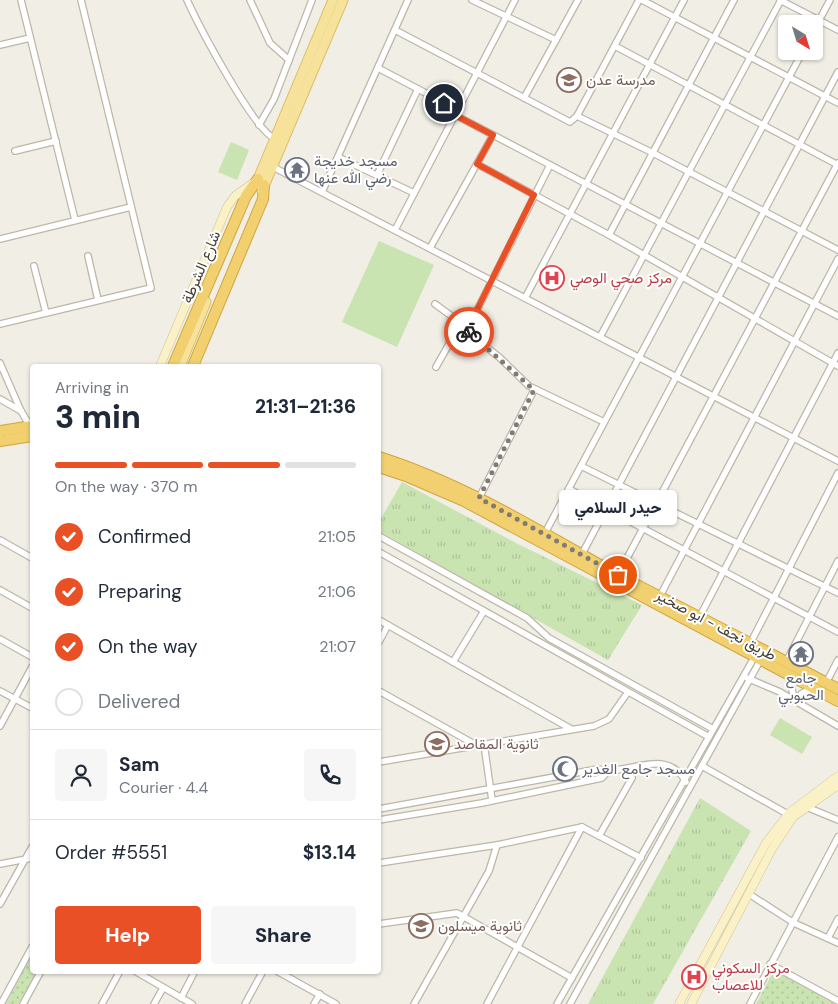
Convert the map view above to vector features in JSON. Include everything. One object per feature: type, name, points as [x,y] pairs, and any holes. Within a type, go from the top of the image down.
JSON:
[{"type":"highway","points":[[175,364],[246,196],[261,182]]},
{"type":"highway","points":[[195,364],[263,199],[261,182]]},
{"type":"highway","points":[[0,431],[30,429]]},
{"type":"highway","points":[[0,440],[30,430]]},
{"type":"highway","name":"طريق نجف - ابو صخير","points":[[381,458],[436,478],[479,498],[504,524],[838,700]]},
{"type":"highway","name":"طريق نجف - ابو صخير","points":[[381,468],[487,508],[510,513],[618,575],[838,689]]},
{"type":"highway","points":[[504,524],[504,517],[510,513]]},
{"type":"main road","name":"شارع الشرطة","points":[[323,37],[333,0]]},
{"type":"main road","name":"شارع الشرطة","points":[[161,364],[227,207],[235,196],[261,182],[272,167],[317,51],[343,0]]},
{"type":"main road","name":"شارع الشرطة","points":[[210,304],[261,182],[275,139],[317,51]]},
{"type":"main road","points":[[181,364],[210,304]]},
{"type":"main road","points":[[190,364],[210,304]]},
{"type":"main road","points":[[805,807],[838,776]]},
{"type":"main road","points":[[679,1004],[766,843],[791,815],[838,785]]},
{"type":"main road","points":[[691,1004],[791,815]]},
{"type":"main road","points":[[683,1004],[691,990],[692,980]]},
{"type":"street","points":[[21,0],[76,220]]},
{"type":"street","points":[[0,324],[151,288],[81,0]]},
{"type":"street","points":[[250,0],[270,43],[289,60]]},
{"type":"street","points":[[259,125],[274,100],[312,0]]},
{"type":"street","points":[[322,192],[408,0]]},
{"type":"street","points":[[472,0],[556,40]]},
{"type":"street","points":[[395,230],[515,0]]},
{"type":"street","points":[[524,98],[578,0]]},
{"type":"street","points":[[394,30],[566,121],[574,120],[577,116],[641,0],[838,103]]},
{"type":"street","points":[[525,298],[684,0]]},
{"type":"street","points":[[609,235],[734,0]]},
{"type":"street","points":[[600,337],[781,0],[810,15]]},
{"type":"street","points":[[822,15],[830,0]]},
{"type":"street","points":[[190,1],[232,81],[259,125],[266,134],[275,139]]},
{"type":"street","points":[[823,22],[838,30]]},
{"type":"street","points":[[0,45],[30,38]]},
{"type":"street","points":[[615,46],[838,164],[618,575]]},
{"type":"street","points":[[545,533],[798,60]]},
{"type":"street","points":[[378,68],[418,89],[493,135],[838,316]]},
{"type":"street","points":[[582,554],[838,72]]},
{"type":"street","points":[[377,175],[418,89]]},
{"type":"street","points":[[577,116],[653,153],[838,250]]},
{"type":"street","points":[[430,248],[493,135]]},
{"type":"street","points":[[15,151],[56,141]]},
{"type":"street","points":[[338,157],[414,193]]},
{"type":"street","points":[[477,164],[609,235],[644,257],[836,364]]},
{"type":"street","points":[[467,330],[550,165]]},
{"type":"street","points":[[272,167],[838,461]]},
{"type":"street","points":[[0,239],[131,207]]},
{"type":"street","points":[[88,256],[98,300]]},
{"type":"street","points":[[660,596],[838,259]]},
{"type":"street","points":[[34,266],[46,313]]},
{"type":"street","points":[[435,304],[461,323],[534,390],[604,422]]},
{"type":"street","points":[[436,366],[461,323]]},
{"type":"street","points":[[699,618],[794,438],[836,364],[838,353]]},
{"type":"street","points":[[1,367],[21,411],[30,426]]},
{"type":"street","points":[[479,498],[534,390]]},
{"type":"street","points":[[0,399],[21,411]]},
{"type":"street","points":[[581,466],[838,593]]},
{"type":"street","points":[[750,644],[838,473]]},
{"type":"street","points":[[569,489],[838,632]]},
{"type":"street","points":[[381,537],[527,618],[549,638],[713,729]]},
{"type":"street","points":[[0,540],[30,557]]},
{"type":"street","points":[[381,553],[709,737]]},
{"type":"street","points":[[786,662],[838,561]]},
{"type":"street","points":[[0,590],[30,607]]},
{"type":"street","points":[[453,662],[484,611]]},
{"type":"street","points":[[381,621],[571,729]]},
{"type":"street","points":[[381,638],[388,625]]},
{"type":"street","points":[[545,645],[549,638]]},
{"type":"street","points":[[0,639],[30,656]]},
{"type":"street","points":[[557,1004],[743,676],[758,657]]},
{"type":"street","points":[[570,1004],[750,679],[758,657]]},
{"type":"street","points":[[826,683],[838,660]]},
{"type":"street","points":[[0,726],[30,671]]},
{"type":"street","points":[[788,673],[796,701]]},
{"type":"street","points":[[743,676],[763,683],[838,726]]},
{"type":"street","points":[[796,701],[801,694],[813,687]]},
{"type":"street","points":[[0,691],[30,707]]},
{"type":"street","points":[[381,692],[476,745]]},
{"type":"street","points":[[381,762],[594,726],[609,719],[628,692]]},
{"type":"street","points":[[484,744],[492,800]]},
{"type":"street","points":[[381,809],[491,790],[598,768],[608,771],[643,765],[666,764],[676,769],[685,781],[692,786]]},
{"type":"street","points":[[702,766],[791,815]]},
{"type":"street","points":[[381,820],[602,778],[608,771]]},
{"type":"street","points":[[599,836],[632,778]]},
{"type":"street","points":[[805,807],[838,820]]},
{"type":"street","points":[[381,863],[497,844],[582,827],[641,858]]},
{"type":"street","points":[[487,1004],[519,948],[582,827]]},
{"type":"street","points":[[752,1003],[770,964],[838,838]]},
{"type":"street","points":[[414,1004],[489,871],[497,844]]},
{"type":"street","points":[[0,904],[30,850]]},
{"type":"street","points":[[0,864],[30,858]]},
{"type":"street","points":[[748,894],[794,922],[838,943]]},
{"type":"street","points":[[381,924],[451,912],[457,913],[572,978]]},
{"type":"street","points":[[828,938],[838,919]]},
{"type":"street","points":[[1,1002],[30,951]]},
{"type":"street","points":[[770,964],[838,1003]]},
{"type":"street","points":[[23,1004],[39,974]]},
{"type":"street","points":[[102,1004],[118,974]]},
{"type":"street","points":[[140,974],[192,1004]]},
{"type":"street","points":[[181,998],[193,974]]},
{"type":"street","points":[[245,1004],[261,974]]},
{"type":"street","points":[[283,974],[336,1004]]},
{"type":"street","points":[[154,1004],[163,988]]},
{"type":"street","points":[[314,1004],[320,994]]},
{"type":"green space","points":[[231,142],[249,150],[237,180],[218,172]]},
{"type":"green space","points":[[379,241],[434,265],[397,347],[342,322]]},
{"type":"green space","points":[[402,482],[518,544],[642,605],[608,660],[381,532],[381,519]]},
{"type":"green space","points":[[780,718],[812,737],[802,754],[770,735]]},
{"type":"green space","points":[[700,798],[751,831],[653,1004],[588,1004]]},
{"type":"green space","points":[[30,958],[30,974],[35,974],[18,1004],[6,1004]]},
{"type":"green space","points":[[774,970],[835,1004],[756,1004]]},
{"type":"way so far","points":[[469,332],[474,339],[494,353],[534,390],[479,498],[510,513],[618,575]]},
{"type":"place","name":"مدرسة عدن","points":[[569,80]]},
{"type":"place","name":"مسجد خديجة رضي الله عنها","points":[[297,170]]},
{"type":"place","name":"مركز صحي الوصي","points":[[552,278]]},
{"type":"place","name":"حيدر السلامي","points":[[618,575]]},
{"type":"place","name":"جامع الحبوبي","points":[[801,654]]},
{"type":"place","name":"ثانوية المقاصد","points":[[437,744]]},
{"type":"place","name":"مسجد جامع الغدير","points":[[565,769]]},
{"type":"place","name":"ثانوية ميسلون","points":[[421,926]]},
{"type":"place","name":"مركز السكوني للاعصاب","points":[[694,977]]},
{"type":"route","points":[[444,103],[458,110],[455,115],[493,135],[477,164],[534,195],[467,330],[469,332]]}]
